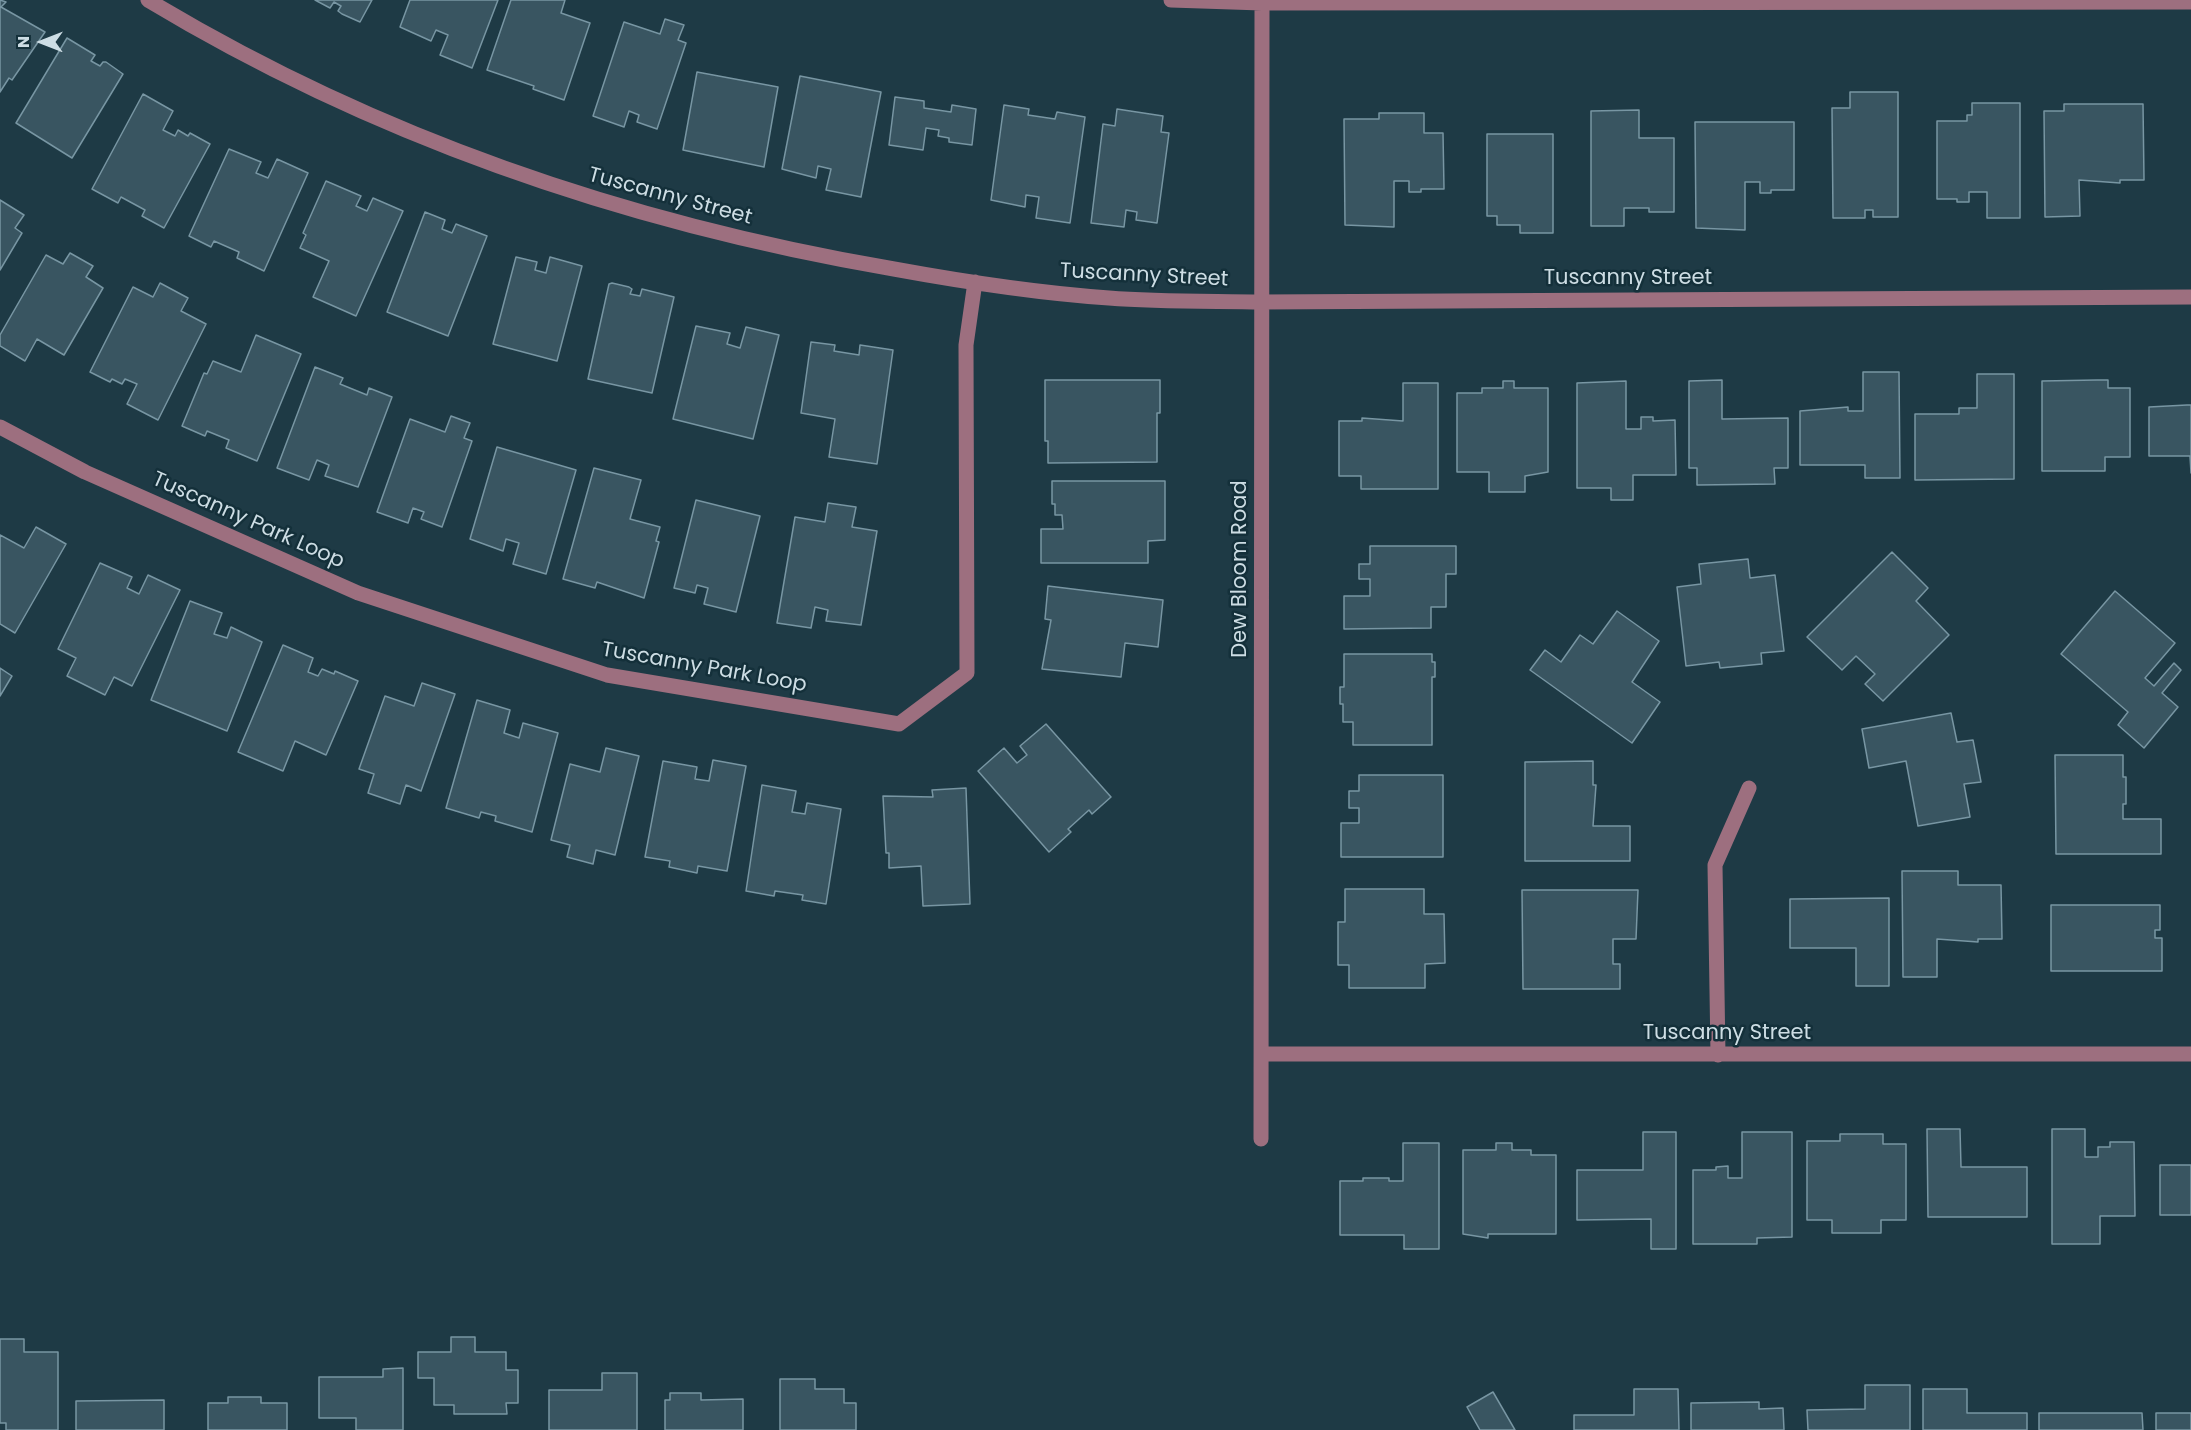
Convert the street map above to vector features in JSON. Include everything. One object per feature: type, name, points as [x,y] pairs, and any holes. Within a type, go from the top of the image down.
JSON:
[{"type":"street","name":"Tuscanny Street","points":[[148,0],[288,77],[454,149],[539,182],[737,239],[975,282],[1108,298],[1261,303],[2191,297]]},
{"type":"street","points":[[1171,0],[2191,2]]},
{"type":"street","name":"Dew Bloom Road","points":[[1261,1138],[1262,1]]},
{"type":"street","name":"Tuscanny Park Loop","points":[[0,427],[85,472],[358,593],[607,675],[899,724],[967,673],[966,345],[975,282]]},
{"type":"street","points":[[1718,1055],[1715,865],[1749,788]]},
{"type":"street","name":"Tuscanny Street","points":[[1262,1054],[2191,1054]]},
{"type":"building","points":[[0,0],[6,2],[1,7],[45,32],[12,80],[9,78],[0,92]]},
{"type":"building","points":[[315,0],[372,0],[360,22],[338,11],[341,6],[334,2],[330,8]]},
{"type":"building","points":[[410,0],[498,0],[472,68],[440,55],[448,35],[436,30],[431,41],[400,27]]},
{"type":"building","points":[[511,0],[565,0],[561,13],[590,23],[564,100],[533,89],[534,86],[487,70]]},
{"type":"building","points":[[665,19],[684,25],[678,40],[686,43],[657,129],[637,122],[639,115],[629,111],[624,127],[593,116],[624,22],[660,34]]},
{"type":"building","points":[[67,38],[95,55],[91,61],[100,66],[106,62],[123,74],[72,158],[16,123]]},
{"type":"building","points":[[697,72],[778,87],[764,167],[683,150]]},
{"type":"building","points":[[800,76],[881,92],[861,197],[826,190],[831,169],[818,166],[816,178],[782,169]]},
{"type":"building","points":[[1850,92],[1898,92],[1898,217],[1873,217],[1873,210],[1865,210],[1865,218],[1833,218],[1832,108],[1850,108]]},
{"type":"building","points":[[143,94],[173,111],[163,130],[175,136],[178,130],[188,136],[190,133],[210,144],[164,228],[142,216],[145,210],[121,197],[118,203],[92,189]]},
{"type":"building","points":[[895,97],[924,101],[924,108],[951,112],[952,105],[976,109],[972,145],[949,142],[949,138],[938,136],[939,130],[926,128],[923,150],[889,145]]},
{"type":"building","points":[[1972,103],[2020,103],[2020,218],[1987,218],[1987,192],[1969,192],[1969,202],[1957,202],[1957,199],[1937,199],[1937,121],[1967,121],[1967,115],[1972,115]]},
{"type":"building","points":[[2064,104],[2143,104],[2144,180],[2120,180],[2120,183],[2079,180],[2080,216],[2045,217],[2044,111],[2064,111]]},
{"type":"building","points":[[1004,105],[1029,109],[1028,115],[1055,119],[1057,112],[1085,117],[1070,223],[1036,218],[1039,197],[1026,195],[1025,207],[991,200]]},
{"type":"building","points":[[1117,109],[1163,116],[1161,132],[1169,133],[1157,223],[1136,220],[1137,212],[1126,210],[1124,227],[1091,223],[1103,124],[1115,126]]},
{"type":"building","points":[[1639,110],[1639,138],[1674,138],[1674,212],[1649,212],[1649,208],[1624,208],[1624,226],[1591,226],[1591,111]]},
{"type":"building","points":[[1379,113],[1424,113],[1424,133],[1443,133],[1444,189],[1421,189],[1421,192],[1409,192],[1409,181],[1394,181],[1394,227],[1345,225],[1344,119],[1379,119]]},
{"type":"building","points":[[1695,122],[1794,122],[1794,190],[1771,190],[1771,193],[1760,193],[1760,182],[1745,182],[1745,230],[1696,228]]},
{"type":"building","points":[[1487,134],[1553,134],[1553,233],[1520,233],[1520,225],[1497,225],[1497,216],[1487,216]]},
{"type":"building","points":[[229,149],[261,162],[256,173],[268,178],[277,159],[308,173],[264,271],[237,258],[239,252],[214,241],[211,247],[189,236]]},
{"type":"building","points":[[326,181],[361,196],[356,206],[367,211],[373,198],[403,211],[356,316],[313,297],[329,261],[300,248],[306,235],[303,233]]},
{"type":"building","points":[[0,200],[24,215],[15,228],[22,233],[0,270]]},
{"type":"building","points":[[425,212],[445,220],[442,229],[452,233],[456,224],[487,236],[448,336],[387,312]]},
{"type":"building","points":[[70,253],[93,266],[86,277],[103,288],[64,355],[37,339],[25,361],[0,346],[0,335],[46,255],[63,264]]},
{"type":"building","points":[[516,257],[537,262],[535,270],[546,273],[550,257],[582,266],[557,361],[493,344]]},
{"type":"building","points":[[160,283],[188,298],[181,311],[206,324],[158,420],[127,404],[137,384],[125,379],[122,384],[112,379],[110,382],[90,372],[133,287],[153,297]]},
{"type":"building","points":[[609,284],[629,287],[632,289],[630,294],[640,296],[642,289],[674,297],[652,393],[588,379]]},
{"type":"building","points":[[696,326],[730,333],[727,344],[740,348],[746,327],[779,335],[753,439],[673,419]]},
{"type":"building","points":[[256,335],[301,354],[257,461],[226,448],[229,440],[207,431],[205,436],[182,426],[204,373],[207,374],[213,361],[241,372]]},
{"type":"building","points":[[811,342],[835,345],[834,351],[859,355],[860,345],[893,350],[877,464],[829,457],[835,419],[801,413]]},
{"type":"building","points":[[315,367],[343,378],[340,384],[367,395],[369,388],[392,397],[358,487],[325,476],[329,465],[317,460],[309,480],[277,468]]},
{"type":"building","points":[[1863,372],[1899,372],[1900,478],[1865,478],[1865,465],[1800,465],[1800,411],[1848,407],[1848,411],[1863,411]]},
{"type":"building","points":[[1977,374],[2014,374],[2014,479],[1915,480],[1915,414],[1959,414],[1959,408],[1977,408]]},
{"type":"building","points":[[1045,380],[1160,380],[1157,462],[1048,463],[1048,441],[1045,441]]},
{"type":"building","points":[[1722,380],[1722,419],[1788,418],[1788,468],[1774,468],[1775,484],[1697,485],[1697,468],[1689,468],[1689,381]]},
{"type":"building","points":[[2108,380],[2108,388],[2130,388],[2130,457],[2105,457],[2105,471],[2042,471],[2042,381]]},
{"type":"building","points":[[1503,381],[1514,381],[1514,388],[1548,388],[1548,472],[1525,476],[1525,492],[1489,492],[1489,472],[1457,472],[1457,393],[1482,393],[1482,388],[1503,388]]},
{"type":"building","points":[[1626,381],[1626,429],[1641,429],[1641,417],[1653,417],[1653,421],[1675,420],[1676,475],[1633,475],[1633,500],[1611,500],[1611,488],[1577,488],[1577,383]]},
{"type":"building","points":[[1403,383],[1438,383],[1438,489],[1361,489],[1361,476],[1339,476],[1339,421],[1362,421],[1362,418],[1403,421]]},
{"type":"building","points":[[2191,405],[2191,473],[2190,456],[2149,456],[2149,407]]},
{"type":"building","points":[[451,416],[470,423],[464,438],[472,441],[442,527],[421,519],[424,512],[413,508],[408,523],[377,512],[410,419],[445,432]]},
{"type":"building","points":[[497,447],[576,470],[546,574],[513,564],[519,543],[506,539],[503,551],[470,539]]},
{"type":"building","points":[[594,468],[641,480],[630,519],[660,527],[656,541],[659,542],[644,598],[597,582],[595,588],[563,579]]},
{"type":"building","points":[[1052,481],[1165,481],[1165,540],[1148,541],[1148,563],[1041,563],[1041,529],[1063,529],[1062,515],[1055,515],[1055,504],[1052,504]]},
{"type":"building","points":[[696,500],[760,516],[736,612],[704,604],[708,588],[697,585],[695,593],[674,588]]},
{"type":"building","points":[[828,503],[856,507],[852,527],[877,531],[861,625],[826,621],[828,610],[815,607],[811,628],[777,623],[795,517],[825,522]]},
{"type":"building","points":[[36,527],[66,544],[15,633],[0,624],[0,535],[24,548]]},
{"type":"building","points":[[1370,546],[1456,546],[1456,574],[1446,574],[1446,607],[1431,607],[1431,628],[1344,629],[1344,596],[1370,596],[1370,579],[1359,579],[1359,564],[1370,564]]},
{"type":"building","points":[[1892,552],[1928,588],[1916,601],[1949,635],[1883,701],[1865,684],[1875,674],[1856,656],[1842,670],[1807,637]]},
{"type":"building","points":[[1748,559],[1750,578],[1775,575],[1784,651],[1761,653],[1762,664],[1720,668],[1719,662],[1686,666],[1677,587],[1701,584],[1699,564]]},
{"type":"building","points":[[100,563],[132,577],[127,588],[139,594],[148,575],[180,590],[132,686],[114,677],[105,695],[67,676],[76,658],[58,649]]},
{"type":"building","points":[[1048,586],[1163,600],[1158,647],[1125,643],[1121,677],[1042,669],[1051,620],[1045,619]]},
{"type":"building","points":[[2115,591],[2175,643],[2145,678],[2154,686],[2174,663],[2181,670],[2162,693],[2178,707],[2144,748],[2118,725],[2128,712],[2061,654]]},
{"type":"building","points":[[190,601],[222,613],[214,634],[227,638],[231,627],[262,642],[227,731],[151,700]]},
{"type":"building","points":[[1617,611],[1659,641],[1632,682],[1660,702],[1632,743],[1530,670],[1545,650],[1561,662],[1580,635],[1593,644]]},
{"type":"building","points":[[283,645],[313,658],[308,672],[318,676],[322,669],[334,674],[335,671],[358,681],[326,755],[295,741],[283,771],[238,752]]},
{"type":"building","points":[[1344,654],[1432,654],[1432,662],[1435,662],[1435,677],[1432,677],[1432,745],[1353,745],[1353,722],[1343,722],[1343,704],[1340,704],[1340,687],[1344,687]]},
{"type":"building","points":[[0,668],[12,676],[0,696]]},
{"type":"building","points":[[422,683],[455,694],[421,791],[406,785],[400,804],[368,793],[374,774],[359,769],[385,696],[414,706]]},
{"type":"building","points":[[477,700],[510,710],[504,733],[519,738],[523,723],[558,733],[532,832],[495,821],[496,816],[481,812],[479,818],[446,808]]},
{"type":"building","points":[[1951,713],[1957,742],[1973,740],[1981,782],[1964,784],[1970,817],[1918,826],[1906,761],[1869,768],[1862,729]]},
{"type":"building","points":[[1046,724],[1111,797],[1092,814],[1089,810],[1068,829],[1071,832],[1049,852],[978,771],[1004,748],[1017,763],[1027,755],[1020,746]]},
{"type":"building","points":[[606,748],[639,756],[615,855],[596,850],[593,864],[567,857],[570,845],[551,840],[570,764],[600,772]]},
{"type":"building","points":[[2055,755],[2123,755],[2126,804],[2123,804],[2123,819],[2161,819],[2161,854],[2056,854]]},
{"type":"building","points":[[713,760],[746,766],[727,871],[698,866],[697,873],[669,867],[670,861],[645,857],[663,761],[697,767],[695,779],[709,781]]},
{"type":"building","points":[[1593,761],[1593,785],[1596,785],[1593,826],[1630,826],[1630,861],[1525,861],[1525,762]]},
{"type":"building","points":[[1359,775],[1443,775],[1443,857],[1341,857],[1341,823],[1359,823],[1359,808],[1349,808],[1349,791],[1359,791]]},
{"type":"building","points":[[762,785],[796,791],[792,812],[805,814],[807,803],[841,809],[826,904],[802,900],[803,895],[775,891],[774,896],[746,891]]},
{"type":"building","points":[[966,788],[970,904],[923,906],[921,866],[889,868],[883,796],[933,797],[932,790]]},
{"type":"building","points":[[1902,871],[1958,871],[1958,885],[2001,885],[2002,939],[1978,939],[1978,942],[1937,939],[1937,977],[1903,977]]},
{"type":"building","points":[[1345,889],[1424,889],[1424,914],[1444,914],[1445,963],[1425,964],[1425,988],[1349,988],[1349,965],[1338,965],[1338,922],[1345,922]]},
{"type":"building","points":[[1522,890],[1638,890],[1636,939],[1613,939],[1613,964],[1620,964],[1620,989],[1523,989]]},
{"type":"building","points":[[1889,898],[1889,986],[1856,986],[1856,948],[1790,948],[1790,899]]},
{"type":"building","points":[[2051,905],[2160,905],[2160,930],[2155,930],[2155,938],[2162,938],[2162,971],[2051,971]]},
{"type":"building","points":[[1927,1129],[1960,1129],[1961,1167],[2027,1167],[2027,1217],[1928,1217]]},
{"type":"building","points":[[2052,1129],[2085,1129],[2085,1157],[2098,1157],[2098,1147],[2110,1147],[2110,1142],[2134,1142],[2135,1216],[2100,1216],[2100,1244],[2052,1244]]},
{"type":"building","points":[[1643,1132],[1676,1132],[1676,1249],[1651,1249],[1651,1219],[1577,1220],[1577,1170],[1643,1170]]},
{"type":"building","points":[[1742,1132],[1792,1132],[1792,1237],[1757,1238],[1757,1244],[1693,1244],[1693,1170],[1716,1170],[1716,1167],[1728,1166],[1728,1178],[1742,1178]]},
{"type":"building","points":[[1840,1134],[1883,1134],[1883,1144],[1906,1144],[1906,1220],[1881,1220],[1881,1233],[1832,1233],[1832,1220],[1807,1220],[1807,1141],[1840,1141]]},
{"type":"building","points":[[1403,1143],[1439,1143],[1439,1249],[1404,1249],[1404,1235],[1340,1235],[1340,1181],[1389,1178],[1389,1181],[1403,1181]]},
{"type":"building","points":[[1496,1143],[1512,1143],[1512,1150],[1531,1150],[1531,1155],[1556,1155],[1556,1234],[1488,1234],[1488,1238],[1463,1234],[1463,1150],[1496,1150]]},
{"type":"building","points":[[2160,1165],[2191,1165],[2191,1215],[2160,1215]]},
{"type":"building","points":[[451,1337],[475,1337],[475,1352],[506,1352],[506,1370],[518,1370],[518,1403],[506,1403],[507,1414],[454,1414],[454,1405],[434,1405],[434,1378],[418,1378],[418,1352],[451,1352]]},
{"type":"building","points":[[0,1339],[24,1339],[24,1352],[58,1352],[58,1430],[6,1430],[6,1423],[0,1423]]},
{"type":"building","points":[[403,1368],[403,1430],[356,1430],[356,1418],[319,1418],[319,1377],[383,1377],[383,1369]]},
{"type":"building","points":[[602,1373],[637,1373],[637,1430],[549,1430],[549,1390],[602,1390]]},
{"type":"building","points":[[780,1379],[815,1379],[815,1389],[844,1389],[844,1403],[856,1403],[856,1430],[780,1430]]},
{"type":"building","points":[[1865,1385],[1910,1385],[1910,1430],[1808,1430],[1807,1410],[1865,1409]]},
{"type":"building","points":[[1634,1389],[1678,1389],[1679,1430],[1574,1430],[1574,1415],[1634,1415]]},
{"type":"building","points":[[1923,1389],[1967,1389],[1967,1413],[2027,1413],[2027,1430],[1923,1430]]},
{"type":"building","points":[[1493,1392],[1515,1430],[1480,1430],[1467,1407]]},
{"type":"building","points":[[670,1393],[701,1393],[701,1400],[743,1399],[743,1430],[665,1430],[665,1400],[670,1400]]},
{"type":"building","points":[[228,1397],[261,1397],[261,1403],[287,1403],[287,1430],[208,1430],[208,1403],[228,1403]]},
{"type":"building","points":[[164,1400],[164,1430],[76,1430],[76,1401]]},
{"type":"building","points":[[1759,1402],[1759,1409],[1783,1408],[1784,1430],[1691,1430],[1691,1403]]},
{"type":"building","points":[[2039,1413],[2142,1413],[2143,1430],[2039,1430]]},
{"type":"building","points":[[2156,1413],[2191,1413],[2191,1430],[2156,1430]]}]
